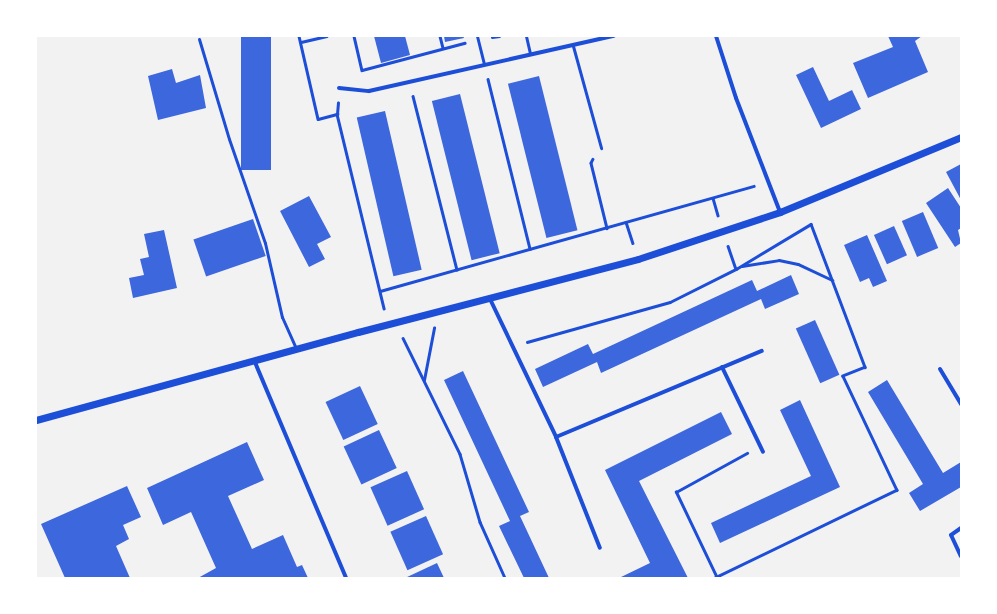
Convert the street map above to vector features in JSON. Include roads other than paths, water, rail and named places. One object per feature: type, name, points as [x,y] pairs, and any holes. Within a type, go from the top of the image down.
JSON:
[{"type":"street","points":[[339,88],[368,91],[410,83],[484,64],[614,36]]},
{"type":"street","points":[[716,36],[736,98],[770,182],[780,212]]},
{"type":"street","points":[[36,420],[388,324],[490,299],[638,259],[780,212],[961,137]]},
{"type":"street","points":[[490,299],[556,437],[600,548]]},
{"type":"street","points":[[556,437],[762,351]]},
{"type":"street","points":[[254,360],[346,578]]},
{"type":"street","points":[[722,368],[763,452]]},
{"type":"street","points":[[940,369],[961,404]]},
{"type":"street","points":[[961,528],[951,535],[961,556]]},
{"type":"lane","points":[[477,36],[484,64]]},
{"type":"lane","points":[[526,36],[530,54]]},
{"type":"lane","points":[[199,39],[229,139],[265,243],[282,317],[296,349]]},
{"type":"lane","points":[[573,46],[601,148]]}]
